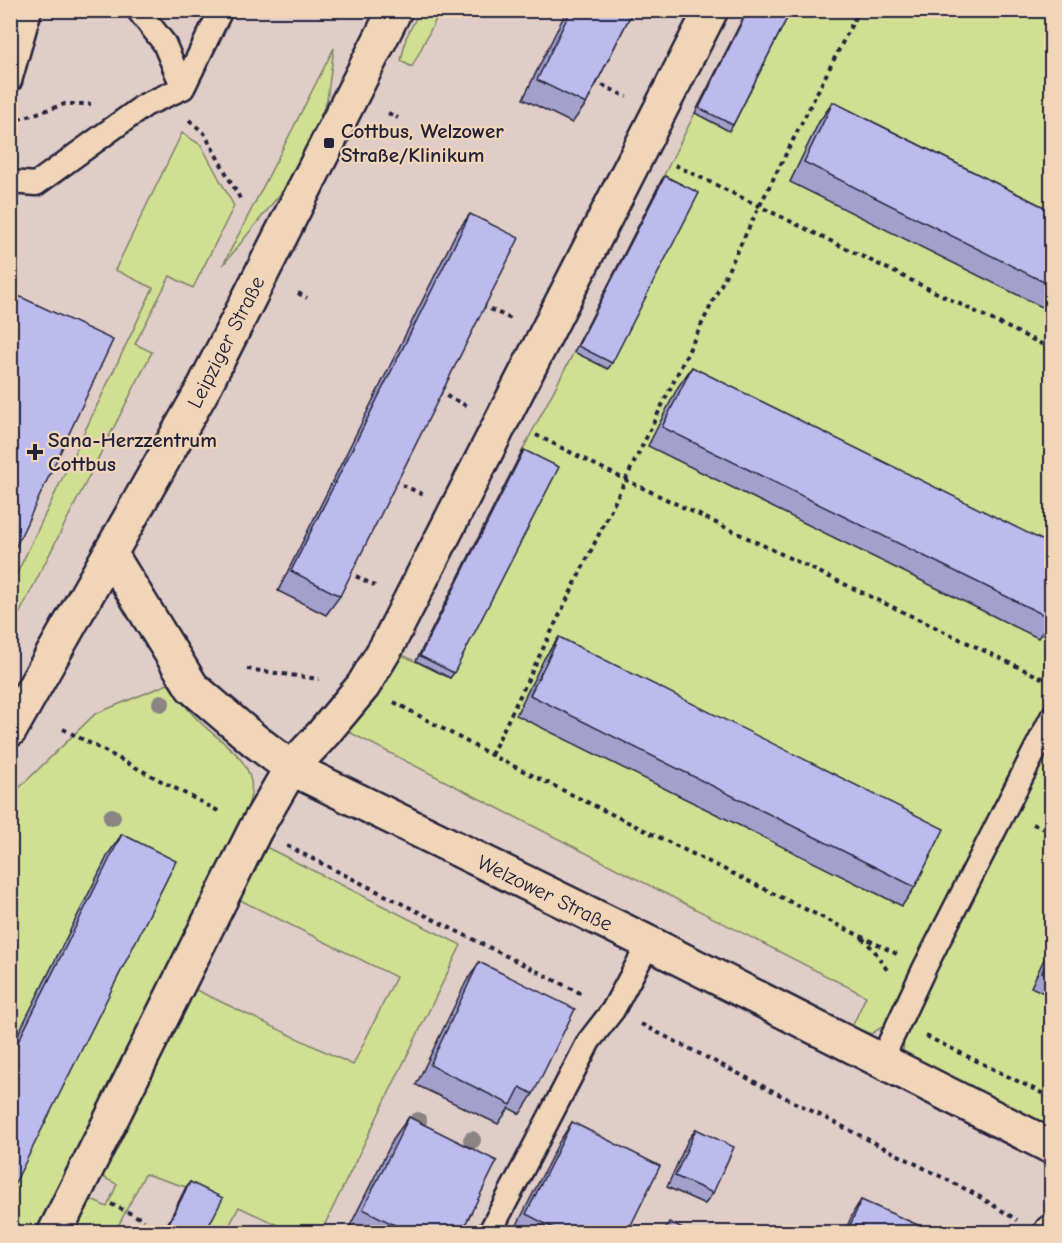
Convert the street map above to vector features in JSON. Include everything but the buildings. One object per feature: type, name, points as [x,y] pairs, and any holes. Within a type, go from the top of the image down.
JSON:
[{"type":"street","name":"Leipziger Straße","points":[[10,730],[202,391],[395,10]]},
{"type":"street","points":[[55,1233],[255,830],[291,768],[363,686],[387,646],[490,414],[640,149],[711,10]]},
{"type":"street","name":"Welzower Straße","points":[[111,555],[192,687],[291,768],[649,944],[1052,1147]]},
{"type":"lane","points":[[10,81],[30,10]]},
{"type":"lane","points":[[138,10],[164,43],[183,88]]},
{"type":"lane","points":[[10,182],[36,184],[145,105],[183,88],[221,10]]},
{"type":"lane","points":[[881,1061],[925,967],[1052,717]]},
{"type":"lane","points":[[490,1233],[589,1041],[613,1010],[649,944]]},
{"type":"path","points":[[491,755],[759,207],[859,10]]},
{"type":"path","points":[[594,81],[634,101]]},
{"type":"path","points":[[10,122],[65,104]]},
{"type":"path","points":[[388,113],[398,118]]},
{"type":"path","points":[[183,114],[204,133],[242,202]]},
{"type":"path","points":[[640,149],[1052,349]]},
{"type":"path","points":[[298,293],[307,298]]},
{"type":"path","points":[[482,304],[520,324]]},
{"type":"path","points":[[438,392],[490,414],[1052,683]]},
{"type":"path","points":[[394,481],[431,499]]},
{"type":"path","points":[[348,572],[376,586]]},
{"type":"path","points":[[247,669],[363,686],[491,755],[925,967]]},
{"type":"path","points":[[63,729],[255,830],[1042,1229]]},
{"type":"path","points":[[858,934],[874,950],[889,972],[899,996],[899,1022],[1052,1098]]},
{"type":"green space","points":[[420,10],[440,11],[412,67],[401,61],[406,38]]},
{"type":"green space","points":[[790,11],[1051,11],[1051,692],[887,1024],[871,1034],[852,1027],[866,996],[341,728],[398,653],[450,678],[554,473],[520,455],[574,352],[608,368],[661,181],[695,113],[729,131]]},
{"type":"green space","points":[[334,48],[327,100],[305,154],[289,183],[223,265]]},
{"type":"green space","points":[[182,133],[201,145],[234,206],[193,288],[170,276],[135,344],[152,352],[11,630],[11,586],[153,288],[115,270]]},
{"type":"green space","points":[[168,684],[194,716],[244,763],[251,782],[249,802],[237,835],[39,1232],[11,1232],[10,800],[14,793],[95,714]]},
{"type":"green space","points":[[1051,740],[1052,1124],[1050,1127],[903,1054],[904,1035]]},
{"type":"green space","points":[[258,843],[461,945],[321,1232],[292,1232],[239,1207],[226,1232],[204,1232],[218,1203],[186,1187],[145,1174],[115,1232],[67,1232],[85,1197],[107,1207],[117,1184],[96,1174],[190,987],[353,1065],[396,977],[232,896]]},
{"type":"place","name":"Cottbus, Welzower Straße/Klinikum","points":[[329,143]]},
{"type":"place","name":"Sana-Herzzentrum Cottbus","points":[[35,452]]}]
